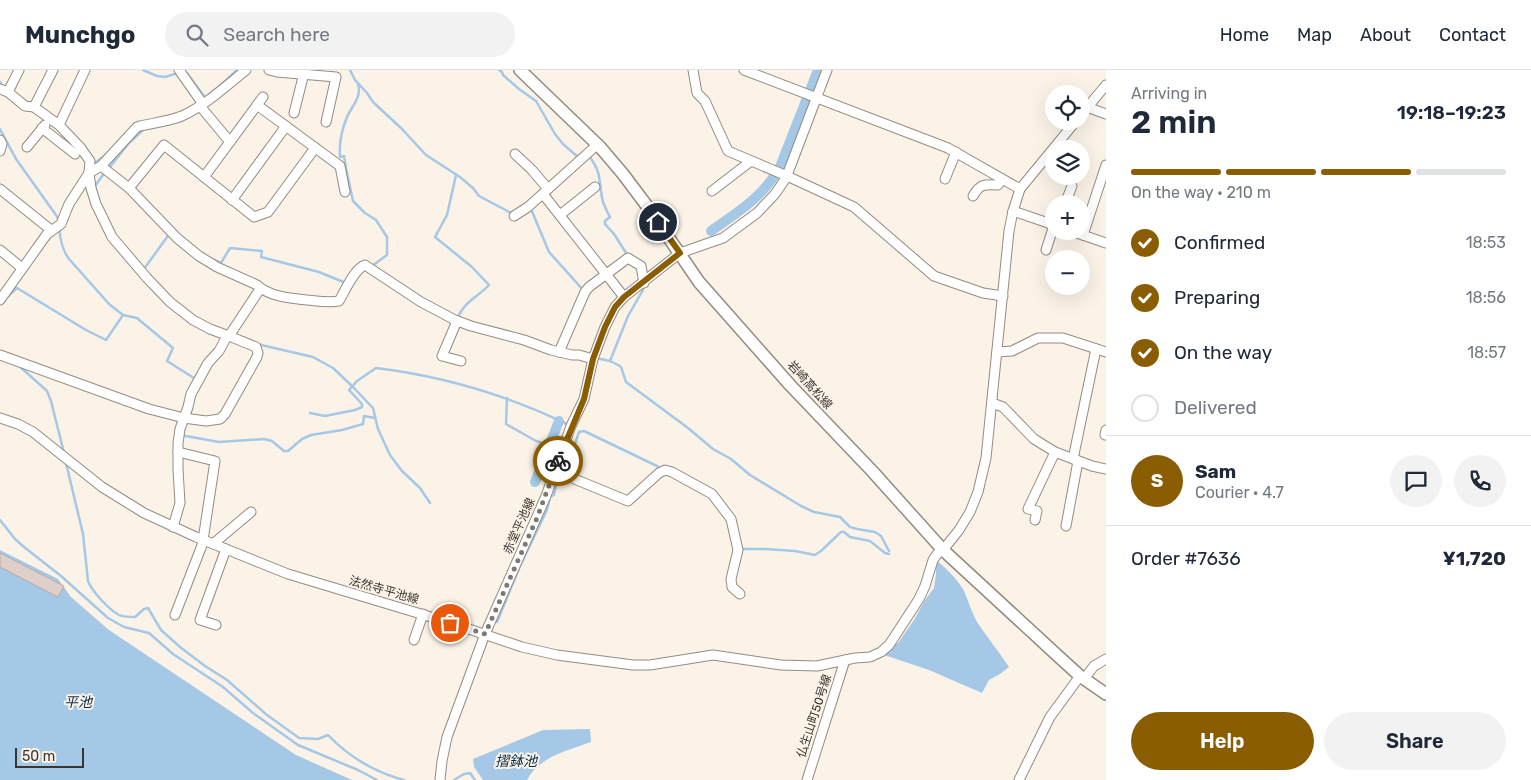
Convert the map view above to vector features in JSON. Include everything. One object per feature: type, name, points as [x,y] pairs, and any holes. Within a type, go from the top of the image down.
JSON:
[{"type":"main road","name":"岩崎高松線","points":[[520,70],[598,144],[623,174],[699,282],[790,384],[944,550],[1082,677],[1106,694]]},
{"type":"street","points":[[0,355],[149,409],[200,421],[220,418],[225,414],[258,353],[256,347],[210,329],[193,320],[170,302],[112,237],[96,204],[89,173],[90,161],[80,148],[50,119],[34,107],[25,106],[4,91],[19,70]]},
{"type":"street","points":[[34,107],[53,70]]},
{"type":"street","points":[[58,126],[85,70]]},
{"type":"street","points":[[179,70],[230,142]]},
{"type":"street","points":[[0,300],[47,234],[61,224],[69,204],[89,173],[101,166],[140,126],[183,116],[202,105],[246,70]]},
{"type":"street","points":[[269,70],[336,77],[326,122]]},
{"type":"street","points":[[693,70],[697,93],[705,101],[728,152],[781,173],[854,207],[934,276],[983,293],[1003,296]]},
{"type":"street","points":[[744,70],[758,72],[811,95],[948,148],[1020,189],[1069,130]]},
{"type":"street","name":"赤堂平池線","points":[[440,780],[447,737],[485,634],[537,518],[571,426],[584,399],[593,359],[615,307],[624,297],[680,253],[730,233],[757,213],[775,194],[781,173],[811,95],[827,70]]},
{"type":"street","points":[[294,113],[304,73]]},
{"type":"street","points":[[1090,105],[1106,85]]},
{"type":"street","points":[[204,177],[263,97]]},
{"type":"street","points":[[257,106],[340,166],[345,192]]},
{"type":"street","points":[[1090,108],[1106,114]]},
{"type":"street","points":[[27,147],[50,119]]},
{"type":"street","points":[[232,200],[286,126]]},
{"type":"street","points":[[42,128],[75,154]]},
{"type":"street","points":[[0,140],[2,144],[0,150]]},
{"type":"street","points":[[514,216],[528,207],[598,144]]},
{"type":"street","points":[[129,188],[164,145],[254,217],[268,212],[315,148]]},
{"type":"street","points":[[945,179],[956,152]]},
{"type":"street","points":[[515,154],[532,170],[560,215],[624,297]]},
{"type":"street","points":[[712,191],[751,161]]},
{"type":"street","points":[[1090,211],[1106,164]]},
{"type":"street","points":[[101,166],[129,188],[177,238],[198,256],[217,267],[284,298],[325,303],[339,301],[347,285],[361,266],[365,265],[421,302],[457,321],[559,352],[593,359]]},
{"type":"street","points":[[973,196],[978,188],[985,184],[998,185],[1002,179]]},
{"type":"street","points":[[1068,195],[1072,186]]},
{"type":"street","points":[[560,215],[595,187]]},
{"type":"street","points":[[0,189],[51,230]]},
{"type":"street","name":"法然寺平池線","points":[[0,418],[18,424],[33,432],[113,495],[173,527],[288,574],[423,614],[519,646],[557,655],[633,665],[650,665],[713,655],[781,665],[817,666],[855,658],[870,657],[882,652],[889,645],[919,599],[933,560],[937,554],[944,550],[959,530],[970,512],[978,492],[986,458],[1009,231],[1020,189]]},
{"type":"street","points":[[1013,211],[1045,222]]},
{"type":"street","points":[[1090,238],[1106,243]]},
{"type":"street","points":[[1046,250],[1049,240]]},
{"type":"street","points":[[0,250],[22,268]]},
{"type":"street","points":[[559,352],[585,292],[606,274],[628,258],[641,266],[644,283]]},
{"type":"street","points":[[173,527],[180,503],[178,452],[180,429],[191,394],[208,363],[219,351],[260,288]]},
{"type":"street","points":[[457,321],[442,356],[461,361]]},
{"type":"street","points":[[997,352],[1012,351],[1038,338],[1063,338],[1106,352]]},
{"type":"street","points":[[1066,526],[1075,460],[1096,349]]},
{"type":"street","points":[[992,403],[1003,407],[1034,439],[1055,452],[1106,469]]},
{"type":"street","points":[[1106,430],[1106,435]]},
{"type":"street","points":[[175,615],[206,541],[210,492],[215,461],[178,452]]},
{"type":"street","points":[[1035,520],[1037,511],[1028,509],[1055,452]]},
{"type":"street","points":[[196,466],[198,456]]},
{"type":"street","points":[[554,471],[628,501],[659,472],[665,470],[712,494],[731,519],[738,550],[731,579],[732,587],[740,594]]},
{"type":"street","points":[[200,490],[210,492]]},
{"type":"street","points":[[206,541],[251,512]]},
{"type":"street","points":[[216,625],[200,620],[214,594],[226,549]]},
{"type":"street","points":[[414,640],[423,614]]},
{"type":"street","points":[[1019,780],[1050,718],[1082,677],[1106,658]]},
{"type":"street","name":"仏生山町50号線","points":[[807,780],[846,660]]},
{"type":"water","name":"平池","points":[[0,550],[58,579],[71,597],[109,630],[296,755],[352,780],[0,780]]},
{"type":"water","points":[[936,560],[951,573],[960,585],[977,622],[1009,667],[989,680],[982,693],[929,670],[881,654],[898,643],[934,588]]},
{"type":"water","name":"摺鉢池","points":[[590,729],[591,742],[555,755],[539,765],[527,780],[483,780],[474,767],[473,759],[543,730]]},
{"type":"building","points":[[0,553],[64,586],[58,597],[0,567]]},
{"type":"waterway","points":[[143,70],[165,77],[178,73]]},
{"type":"waterway","points":[[218,88],[237,70]]},
{"type":"waterway","points":[[350,70],[355,80],[373,102],[426,155],[460,177],[479,196],[513,214]]},
{"type":"waterway","points":[[499,70],[519,89],[536,101],[555,134],[578,157]]},
{"type":"waterway","points":[[711,231],[758,196],[773,178],[780,167],[818,70]]},
{"type":"waterway","points":[[183,73],[187,73],[206,99]]},
{"type":"waterway","points":[[358,84],[358,97],[347,117],[342,132],[340,157],[344,156],[353,201],[365,213],[376,220],[387,237],[387,255],[372,266]]},
{"type":"waterway","points":[[181,112],[198,103]]},
{"type":"waterway","points":[[0,129],[16,159],[60,222]]},
{"type":"waterway","points":[[109,168],[129,143],[143,130]]},
{"type":"waterway","points":[[92,165],[107,154]]},
{"type":"waterway","points":[[589,156],[598,173],[603,202],[610,217],[605,221],[605,224],[628,256]]},
{"type":"waterway","points":[[96,191],[95,186],[105,172]]},
{"type":"waterway","points":[[456,175],[447,215],[435,237],[472,267],[489,285],[468,303],[458,317]]},
{"type":"waterway","points":[[531,209],[549,252],[584,291]]},
{"type":"waterway","points":[[59,228],[63,248],[69,259],[109,304],[123,315]]},
{"type":"waterway","points":[[144,269],[170,233]]},
{"type":"waterway","points":[[214,260],[221,263],[230,248],[262,251],[261,257],[319,272],[346,283]]},
{"type":"waterway","points":[[610,361],[628,316],[643,290],[643,285]]},
{"type":"waterway","points":[[6,298],[17,288],[106,340],[123,315],[137,318],[173,348],[167,361],[197,380]]},
{"type":"waterway","points":[[257,344],[313,357],[333,368],[373,408],[378,429],[390,455],[402,471],[420,488],[430,503]]},
{"type":"waterway","points":[[596,358],[610,361],[621,367],[626,382],[750,475],[814,512],[840,517],[850,527],[875,532],[881,536],[889,551]]},
{"type":"waterway","points":[[17,364],[47,391],[64,453]]},
{"type":"waterway","points":[[310,413],[325,416],[362,407],[362,404],[349,390],[357,381],[376,368],[425,376],[497,395],[543,413],[565,423],[568,427]]},
{"type":"waterway","points":[[237,401],[243,390]]},
{"type":"waterway","points":[[507,398],[506,424],[536,441],[560,449]]},
{"type":"waterway","points":[[180,435],[219,442],[264,439],[272,441],[284,451],[288,451],[302,439],[311,435],[342,430],[363,424],[364,416],[375,418]]},
{"type":"waterway","points":[[535,482],[559,421]]},
{"type":"waterway","points":[[497,622],[520,566],[547,510],[550,497],[554,495],[557,479],[573,451],[579,432],[584,431],[660,469]]},
{"type":"waterway","points":[[66,463],[83,534],[88,581],[105,604],[119,615],[127,617],[135,617],[148,608],[161,630],[180,647],[227,680],[267,715],[299,738],[318,739],[328,735],[345,751],[363,763],[383,773],[404,780]]},
{"type":"waterway","points":[[0,520],[15,539],[61,576],[108,618],[124,627],[149,633],[173,654],[223,687],[253,713],[298,745],[377,780]]},
{"type":"waterway","points":[[739,549],[795,551],[815,555],[841,532],[844,532],[850,537],[870,541],[889,554]]},
{"type":"waterway","points":[[454,780],[470,773],[475,780]]},
{"type":"way so far","points":[[450,623],[485,634],[537,518],[558,461]]},
{"type":"route","points":[[558,461],[571,426],[584,399],[593,359],[615,307],[624,297],[680,253],[658,222]]}]
